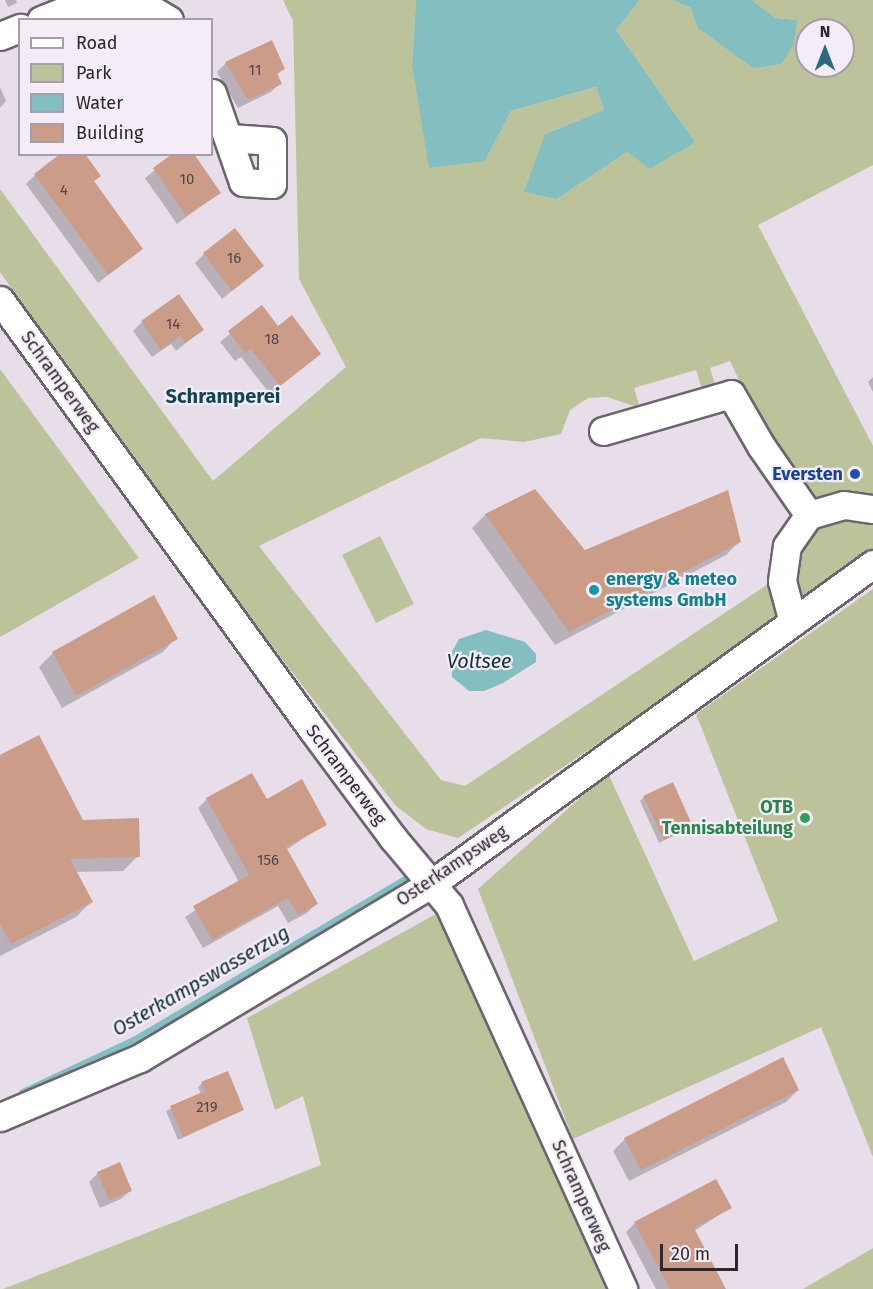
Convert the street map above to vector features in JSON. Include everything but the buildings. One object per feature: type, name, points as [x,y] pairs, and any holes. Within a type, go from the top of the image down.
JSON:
[{"type":"street","points":[[46,18],[81,4],[144,5],[166,18]]},
{"type":"street","points":[[0,36],[18,29]]},
{"type":"street","points":[[213,96],[230,138]]},
{"type":"street","name":"Schramperweg","points":[[0,300],[380,820],[434,882],[449,905],[623,1289]]},
{"type":"street","points":[[603,431],[731,394],[761,447],[809,515]]},
{"type":"street","points":[[793,622],[782,581],[787,546],[809,515],[844,505],[873,509]]},
{"type":"street","name":"Osterkampsweg","points":[[0,1117],[140,1058],[434,882],[873,564]]},
{"type":"green space","points":[[283,0],[416,0],[412,65],[485,161],[511,111],[596,87],[604,110],[545,134],[557,199],[627,152],[695,142],[616,30],[640,0],[672,0],[691,8],[697,27],[795,20],[795,78],[855,78],[855,18],[795,18],[795,20],[776,18],[752,0],[873,0],[873,165],[758,225],[873,446],[873,500],[807,504],[767,440],[730,361],[710,368],[715,385],[702,389],[696,370],[634,388],[640,408],[607,397],[588,398],[570,410],[561,434],[524,442],[481,438],[259,546],[441,780],[465,786],[774,580],[787,616],[458,838],[426,829],[396,806],[181,529],[0,272],[0,189],[213,481],[346,367],[299,279],[293,21]]},
{"type":"green space","points":[[0,369],[139,558],[0,637]]},
{"type":"green space","points":[[842,518],[873,522],[873,553],[802,601],[793,580],[796,549],[820,521]]},
{"type":"green space","points":[[380,536],[414,604],[376,623],[342,555]]},
{"type":"green space","points":[[873,589],[873,1157],[821,1027],[573,1139],[478,889],[608,773],[694,961],[778,921],[696,714]]},
{"type":"green space","points":[[436,914],[493,1025],[606,1289],[3,1289],[321,1165],[303,1096],[275,1110],[247,1018]]},
{"type":"green space","points":[[873,1248],[873,1289],[803,1289]]},
{"type":"water","points":[[416,0],[640,0],[616,30],[695,142],[650,169],[627,152],[557,199],[524,192],[545,134],[604,110],[596,87],[511,111],[485,161],[429,168],[412,65]]},
{"type":"water","points":[[672,0],[752,0],[776,18],[795,20],[794,44],[781,64],[753,68],[697,27],[691,8]]},
{"type":"water","name":"Voltsee","points":[[486,630],[525,642],[536,654],[536,662],[503,683],[484,691],[469,691],[452,677],[450,655],[459,639]]},
{"type":"waterway","name":"Osterkampswasserzug","points":[[23,1093],[136,1040],[412,876]]},
{"type":"place","name":"Eversten","points":[[855,474]]},
{"type":"place","name":"energy & meteo systems GmbH","points":[[594,590]]},
{"type":"place","name":"OTB Tennisabteilung","points":[[805,818]]},
{"type":"district","name":"Schramperei","points":[[223,396]]}]
